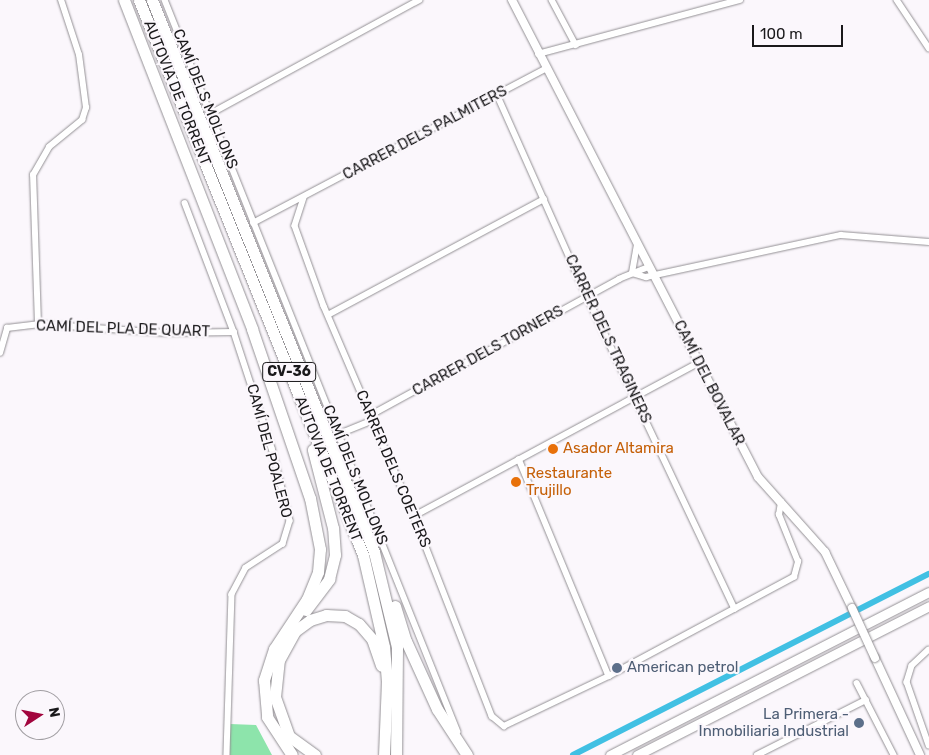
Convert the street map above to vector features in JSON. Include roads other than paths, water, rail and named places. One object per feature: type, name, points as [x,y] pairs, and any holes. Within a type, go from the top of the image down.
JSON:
[{"type":"highway","points":[[124,0],[252,329],[310,498],[320,549],[318,572],[307,599],[274,649],[264,680],[267,717],[292,755]]},
{"type":"highway","name":"AUTOVIA DE TORRENT","points":[[140,0],[363,555],[377,603],[387,682],[384,755]]},
{"type":"highway","name":"AUTOVIA DE TORRENT","points":[[152,0],[374,552],[395,638],[399,682],[396,755]]},
{"type":"highway","points":[[268,320],[318,464],[335,555],[329,579],[274,649]]},
{"type":"highway","points":[[347,481],[378,550],[406,641],[437,709],[467,755]]},
{"type":"highway","points":[[315,755],[289,736],[275,697],[275,680],[283,649],[294,632],[310,620],[326,615],[345,616],[359,624],[372,639],[380,661],[380,755]]},
{"type":"main road","points":[[610,755],[929,592]]},
{"type":"main road","points":[[637,755],[929,606]]},
{"type":"street","points":[[38,324],[33,175],[49,148],[82,120],[86,108],[81,64],[61,0]]},
{"type":"street","name":"CAMÍ DELS MOLLONS","points":[[165,0],[212,113],[253,223],[467,755]]},
{"type":"street","points":[[212,113],[419,0]]},
{"type":"street","name":"CAMÍ DEL BOVALAR","points":[[512,0],[545,69],[758,477],[825,552],[920,755]]},
{"type":"street","points":[[552,0],[576,45]]},
{"type":"street","points":[[538,54],[726,2],[740,0]]},
{"type":"street","points":[[897,0],[929,48]]},
{"type":"street","name":"CARRER DELS PALMITERS","points":[[253,223],[304,198],[545,69]]},
{"type":"street","name":"CARRER DELS TRAGINERS","points":[[497,94],[587,296],[735,609]]},
{"type":"street","name":"CARRER DELS COETERS","points":[[304,198],[295,226],[328,315],[414,516],[492,716],[504,726],[514,724],[609,676]]},
{"type":"street","points":[[328,315],[544,199]]},
{"type":"street","name":"CAMÍ DEL POALERO","points":[[184,203],[234,332],[272,448],[290,526],[280,548],[246,568],[232,594],[227,755]]},
{"type":"street","name":"CARRER DELS TORNERS","points":[[632,273],[646,277],[841,235],[929,242]]},
{"type":"street","points":[[632,273],[637,244]]},
{"type":"street","name":"CARRER DELS TORNERS","points":[[339,434],[587,296],[632,273],[649,267]]},
{"type":"street","name":"CAMÍ DEL PLA DE QUART","points":[[0,352],[8,328],[38,324],[167,333],[234,332]]},
{"type":"street","points":[[414,516],[698,363]]},
{"type":"street","points":[[519,459],[609,676],[794,577],[798,562],[784,533],[778,515],[781,502]]},
{"type":"street","points":[[929,650],[912,666],[907,682],[929,745]]},
{"type":"street","points":[[857,683],[894,755]]},
{"type":"street","points":[[757,755],[768,752],[866,700]]},
{"type":"waterway","points":[[573,755],[929,574]]},
{"type":"place","name":"Asador Altamira","points":[[553,449]]},
{"type":"place","name":"Restaurante Trujillo","points":[[516,482]]},
{"type":"place","name":"American petrol","points":[[617,668]]},
{"type":"place","name":"La Primera - Inmobiliaria Industrial","points":[[859,723]]}]
